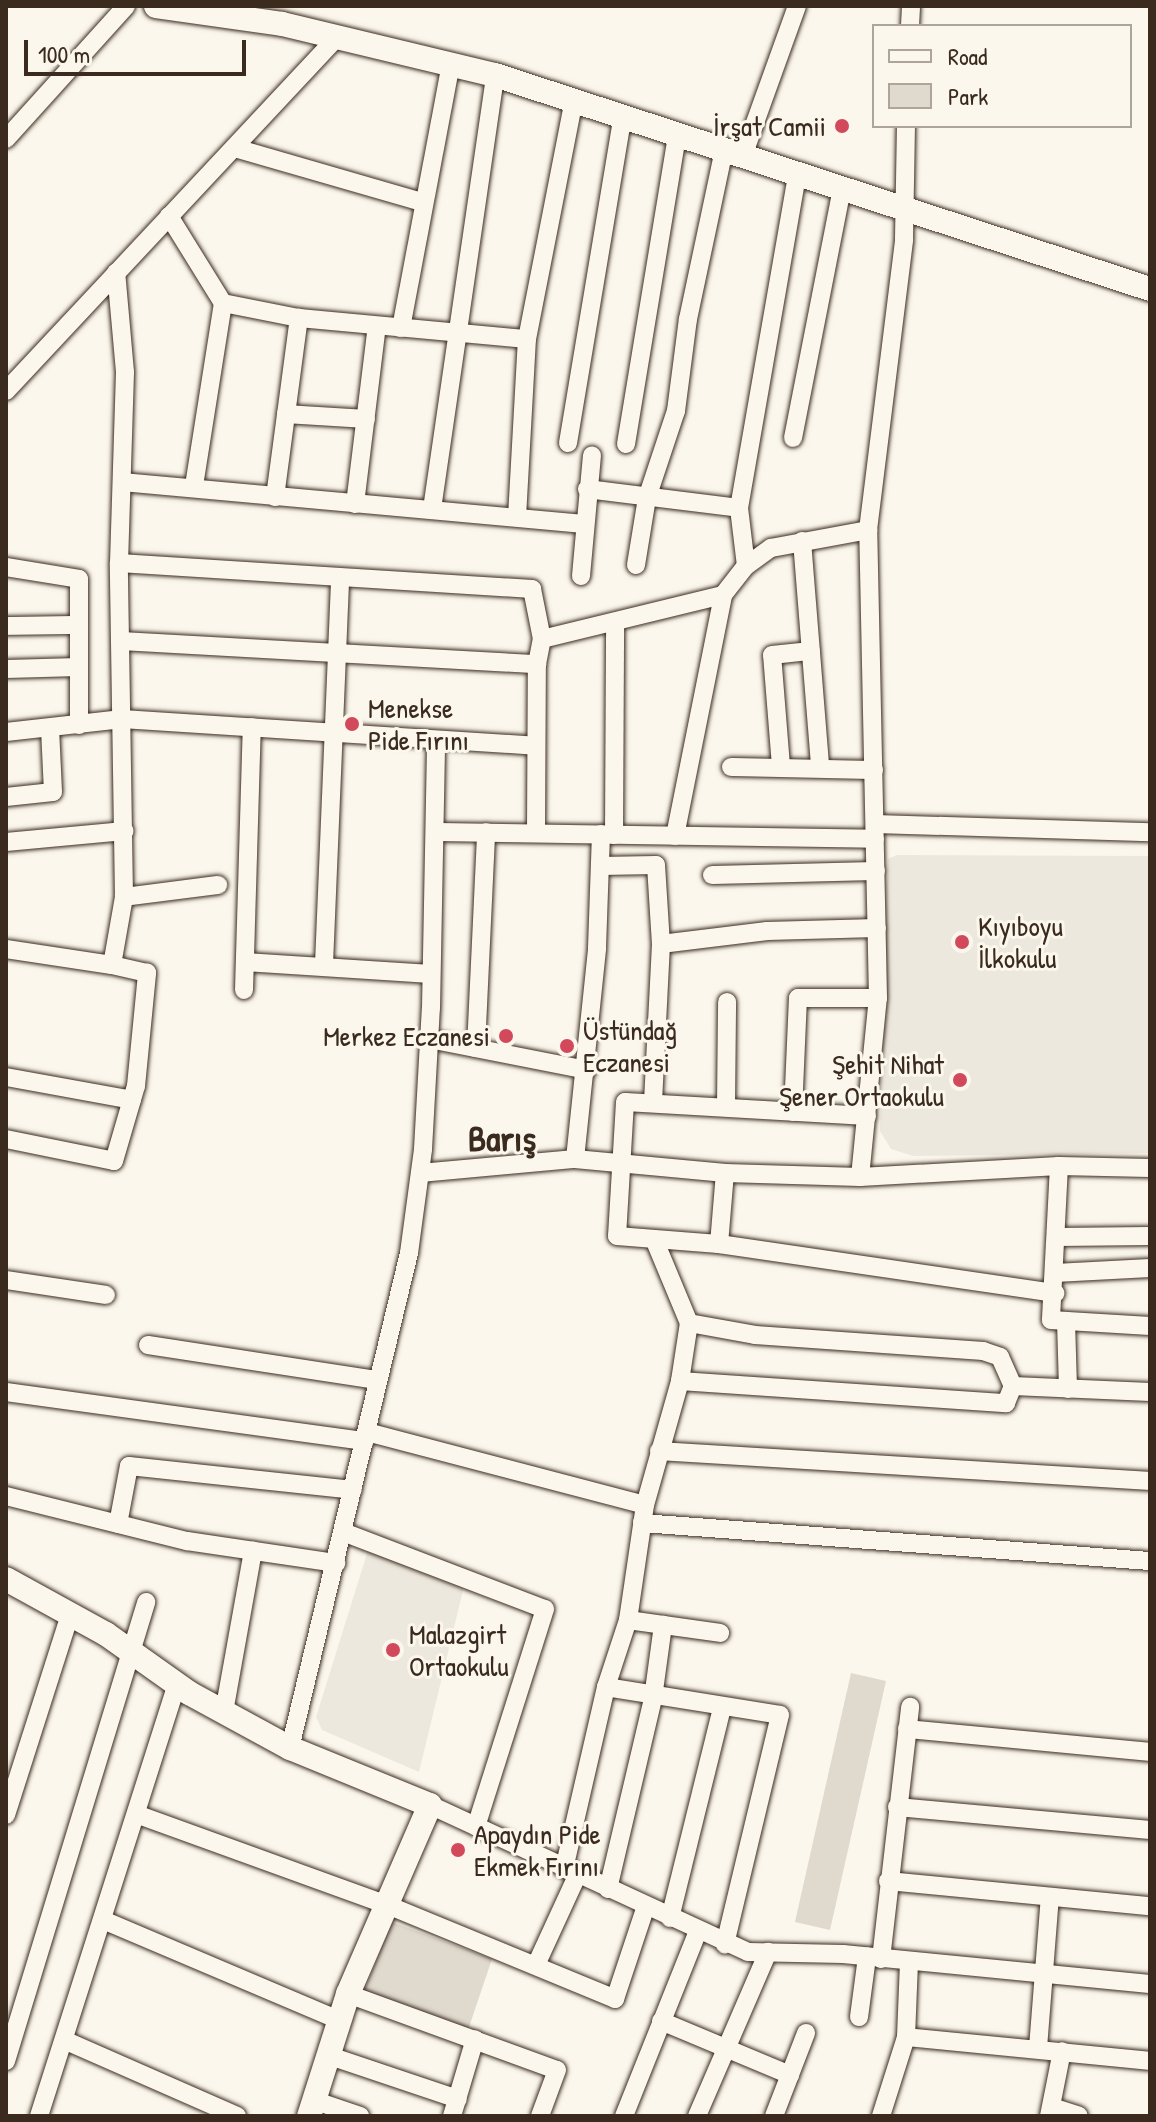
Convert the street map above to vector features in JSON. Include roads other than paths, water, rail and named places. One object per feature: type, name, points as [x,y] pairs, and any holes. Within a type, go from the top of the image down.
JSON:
[{"type":"main road","points":[[156,6],[284,15],[338,36],[495,75],[1150,289]]},
{"type":"main road","points":[[6,1579],[70,1614],[224,1712],[290,1748],[430,1805],[348,1994],[311,2108]]},
{"type":"street","points":[[6,139],[126,6]]},
{"type":"street","points":[[636,565],[647,498],[676,411],[688,319],[734,153],[797,6]]},
{"type":"street","points":[[6,391],[338,36]]},
{"type":"street","points":[[401,328],[422,202],[451,63]]},
{"type":"street","points":[[432,509],[454,334],[495,75]]},
{"type":"street","points":[[517,517],[527,339],[574,99]]},
{"type":"street","points":[[568,443],[623,115]]},
{"type":"street","points":[[860,1177],[878,998],[868,530],[904,239],[902,208],[906,128]]},
{"type":"street","points":[[626,444],[677,135]]},
{"type":"street","points":[[235,148],[422,202]]},
{"type":"street","points":[[746,566],[739,508],[797,174]]},
{"type":"street","points":[[793,438],[842,189]]},
{"type":"street","points":[[169,216],[223,303],[194,487]]},
{"type":"street","points":[[112,965],[124,897],[119,563],[125,372],[116,272]]},
{"type":"street","points":[[223,303],[299,318],[527,339]]},
{"type":"street","points":[[275,497],[299,318]]},
{"type":"street","points":[[355,504],[377,326]]},
{"type":"street","points":[[286,414],[366,419]]},
{"type":"street","points":[[581,576],[592,456]]},
{"type":"street","points":[[122,482],[584,524]]},
{"type":"street","points":[[587,489],[739,508]]},
{"type":"street","points":[[675,836],[723,595],[746,566],[771,548],[868,530]]},
{"type":"street","points":[[802,541],[820,765]]},
{"type":"street","points":[[119,563],[532,589],[542,639],[537,664],[536,832]]},
{"type":"street","points":[[6,567],[79,579],[79,725]]},
{"type":"street","points":[[324,964],[331,733],[340,579]]},
{"type":"street","points":[[542,639],[723,595]]},
{"type":"street","points":[[575,1159],[587,1070],[600,866],[607,834],[615,622]]},
{"type":"street","points":[[6,626],[79,625]]},
{"type":"street","points":[[121,641],[336,656],[537,664]]},
{"type":"street","points":[[781,766],[772,655],[811,651]]},
{"type":"street","points":[[6,669],[79,667]]},
{"type":"street","points":[[6,732],[122,719],[535,746]]},
{"type":"street","points":[[244,990],[252,727]]},
{"type":"street","points":[[6,797],[53,792],[50,728]]},
{"type":"street","points":[[290,1748],[409,1253],[420,1173],[429,1039],[438,832],[436,741]]},
{"type":"street","points":[[731,767],[820,765],[874,770]]},
{"type":"street","points":[[6,842],[124,831]]},
{"type":"street","points":[[438,832],[675,836],[1150,832]]},
{"type":"street","points":[[476,1048],[486,832]]},
{"type":"street","points":[[600,866],[656,865],[661,944],[653,1103]]},
{"type":"street","points":[[712,875],[876,871]]},
{"type":"street","points":[[124,897],[218,885]]},
{"type":"street","points":[[661,944],[767,931],[877,928]]},
{"type":"street","points":[[6,949],[147,973],[132,1100],[114,1161],[6,1139]]},
{"type":"street","points":[[246,962],[324,964],[430,974]]},
{"type":"street","points":[[793,1112],[798,998],[878,998]]},
{"type":"street","points":[[726,1105],[727,1002]]},
{"type":"street","points":[[429,1039],[587,1070]]},
{"type":"street","points":[[6,1077],[132,1100]]},
{"type":"street","points":[[867,1116],[726,1105],[625,1102],[617,1236],[719,1244],[1055,1293]]},
{"type":"street","points":[[420,1173],[575,1159],[725,1173],[860,1177],[1059,1166],[1150,1168]]},
{"type":"street","points":[[1059,1166],[1055,1293],[1051,1320],[1150,1326]]},
{"type":"street","points":[[719,1244],[725,1173]]},
{"type":"street","points":[[1057,1237],[1150,1236]]},
{"type":"street","points":[[536,1965],[570,1872],[606,1687],[628,1620],[644,1514],[680,1381],[689,1323],[654,1239]]},
{"type":"street","points":[[1055,1273],[1150,1268]]},
{"type":"street","points":[[6,1280],[106,1295]]},
{"type":"street","points":[[1066,1321],[1068,1389]]},
{"type":"street","points":[[680,1381],[1006,1403],[1013,1386],[1000,1357],[983,1351],[755,1335],[689,1323]]},
{"type":"street","points":[[148,1345],[377,1380]]},
{"type":"street","points":[[1013,1386],[1150,1392]]},
{"type":"street","points":[[6,1392],[366,1437],[644,1514],[1150,1561]]},
{"type":"street","points":[[659,1451],[1150,1481]]},
{"type":"street","points":[[118,1524],[129,1466],[353,1490]]},
{"type":"street","points":[[6,1496],[118,1524],[253,1551],[336,1563]]},
{"type":"street","points":[[343,1532],[545,1609],[476,1826]]},
{"type":"street","points":[[224,1712],[253,1551]]},
{"type":"street","points":[[6,2061],[146,1602]]},
{"type":"street","points":[[6,1815],[70,1614]]},
{"type":"street","points":[[628,1620],[720,1633]]},
{"type":"street","points":[[608,1889],[653,1698],[663,1625]]},
{"type":"street","points":[[39,2116],[177,1684]]},
{"type":"street","points":[[606,1687],[653,1698],[780,1715],[725,1944]]},
{"type":"street","points":[[859,2017],[888,1881],[910,1707]]},
{"type":"street","points":[[670,1918],[722,1708]]},
{"type":"street","points":[[907,1729],[1150,1752]]},
{"type":"street","points":[[430,1805],[748,1952],[874,1958],[1150,1984]]},
{"type":"street","points":[[897,1807],[1150,1830]]},
{"type":"street","points":[[136,1814],[385,1904],[615,1999],[646,1906]]},
{"type":"street","points":[[888,1881],[1150,1906]]},
{"type":"street","points":[[1038,2048],[1050,1897]]},
{"type":"street","points":[[103,1920],[339,2020]]},
{"type":"street","points":[[624,2116],[698,1931]]},
{"type":"street","points":[[697,2116],[723,2049],[768,1952]]},
{"type":"street","points":[[881,2116],[906,2037],[909,1963]]},
{"type":"street","points":[[348,1994],[557,2070],[540,2116]]},
{"type":"street","points":[[661,2021],[790,2075]]},
{"type":"street","points":[[774,2116],[806,2033]]},
{"type":"street","points":[[906,2037],[1150,2061]]},
{"type":"street","points":[[327,2055],[455,2108],[475,2039]]},
{"type":"street","points":[[64,2040],[237,2116]]},
{"type":"street","points":[[1062,2051],[1051,2112],[1079,2116]]},
{"type":"street","points":[[311,2108],[360,2116]]},
{"type":"place","name":"İrşat Camii","points":[[842,126]]},
{"type":"place","name":"Menekse Pide Fırını","points":[[352,724]]},
{"type":"place","name":"Kıyıboyu İlkokulu","points":[[962,942]]},
{"type":"place","name":"Merkez Eczanesi","points":[[506,1036]]},
{"type":"place","name":"Üstündağ Eczanesi","points":[[567,1046]]},
{"type":"place","name":"Şehit Nihat Şener Ortaokulu","points":[[960,1080]]},
{"type":"place","name":"Malazgirt Ortaokulu","points":[[393,1650]]},
{"type":"place","name":"Apaydın Pide Ekmek Fırını","points":[[458,1850]]},
{"type":"district","name":"Barış","points":[[502,1138]]}]
